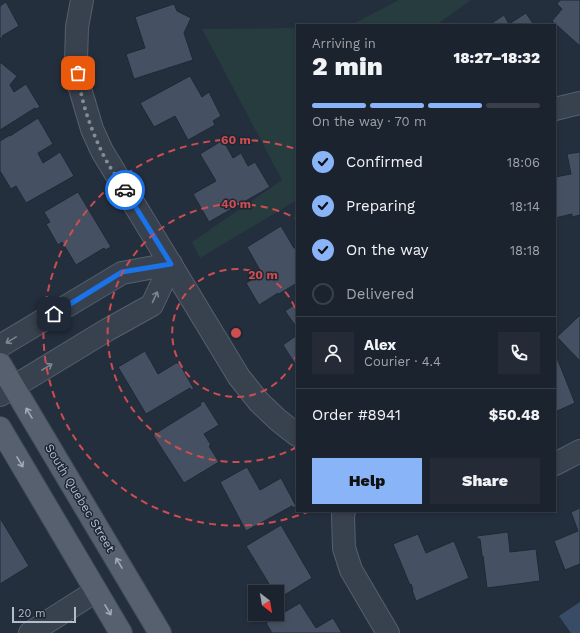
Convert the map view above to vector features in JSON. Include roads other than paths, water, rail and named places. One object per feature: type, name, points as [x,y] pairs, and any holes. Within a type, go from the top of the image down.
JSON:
[{"type":"main road","name":"South Quebec Street","points":[[0,364],[7,391],[160,633]]},
{"type":"main road","points":[[0,428],[121,633]]},
{"type":"street","points":[[82,0],[77,27],[76,61],[79,85],[92,130],[102,151],[239,377],[259,402],[296,434]]},
{"type":"street","points":[[556,109],[580,103]]},
{"type":"street","points":[[0,346],[122,272],[171,264]]},
{"type":"street","points":[[7,391],[107,330],[152,305],[171,264]]},
{"type":"street","points":[[556,464],[580,452]]},
{"type":"street","points":[[344,512],[344,548],[351,570],[388,633]]},
{"type":"street","points":[[30,633],[96,591]]},
{"type":"water","points":[[580,602],[580,633],[571,633],[559,616]]}]
